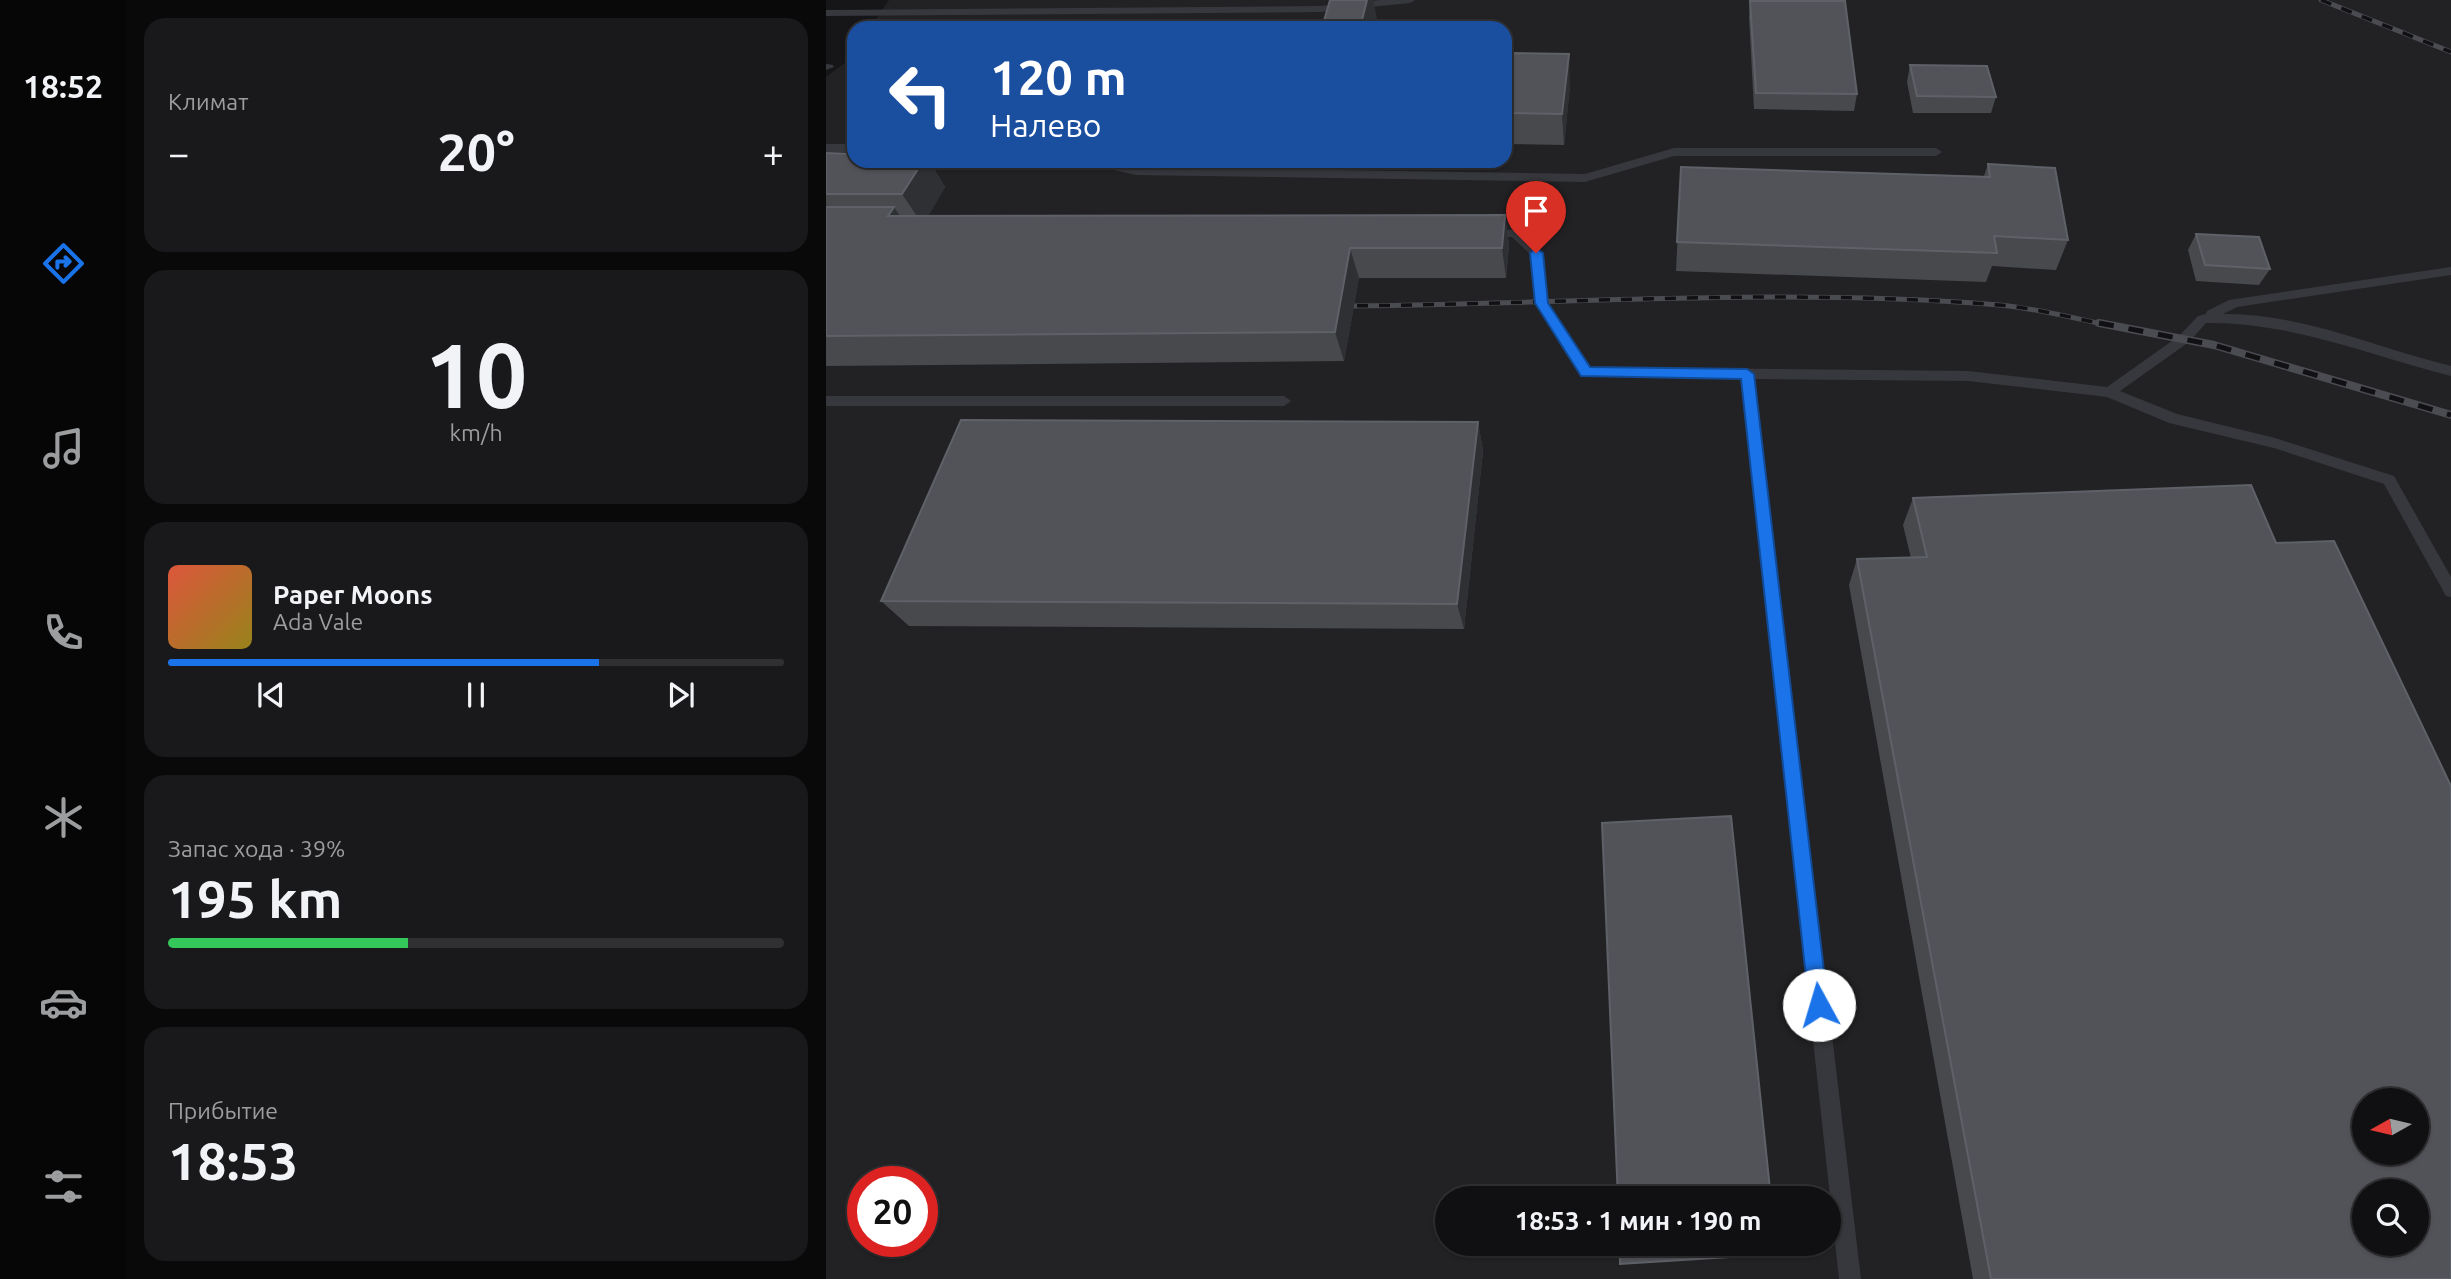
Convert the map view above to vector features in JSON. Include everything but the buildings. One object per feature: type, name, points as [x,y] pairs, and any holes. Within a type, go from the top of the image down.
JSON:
[{"type":"lane","points":[[826,13],[980,5],[1320,9],[1410,0]]},
{"type":"lane","points":[[826,148],[847,148]]},
{"type":"lane","points":[[1122,168],[1136,171],[1585,178],[1674,152],[1936,152]]},
{"type":"lane","points":[[1474,233],[1515,233],[1536,253],[1541,303],[1586,372],[1968,376],[2109,392],[2174,419],[2275,443],[2389,480],[2451,591]]},
{"type":"lane","points":[[2109,392],[2184,339],[2203,318],[2234,303],[2451,271]]},
{"type":"lane","points":[[2203,318],[2239,316],[2296,327],[2451,371]]},
{"type":"lane","points":[[1747,374],[1850,1279]]},
{"type":"lane","points":[[826,401],[1284,401]]},
{"type":"shaded area","points":[[889,0],[2451,0],[2451,1279],[826,1279],[826,77],[847,61],[847,168],[1512,168],[1512,21],[875,21]]},
{"type":"railway","points":[[2321,0],[2451,52]]},
{"type":"railway","points":[[1335,306],[1833,297],[1999,305],[2108,325]]},
{"type":"railway","points":[[2099,323],[2214,345],[2451,415]]},
{"type":"route","points":[[1536,253],[1541,303],[1586,372],[1747,374],[1819,1005]]}]
